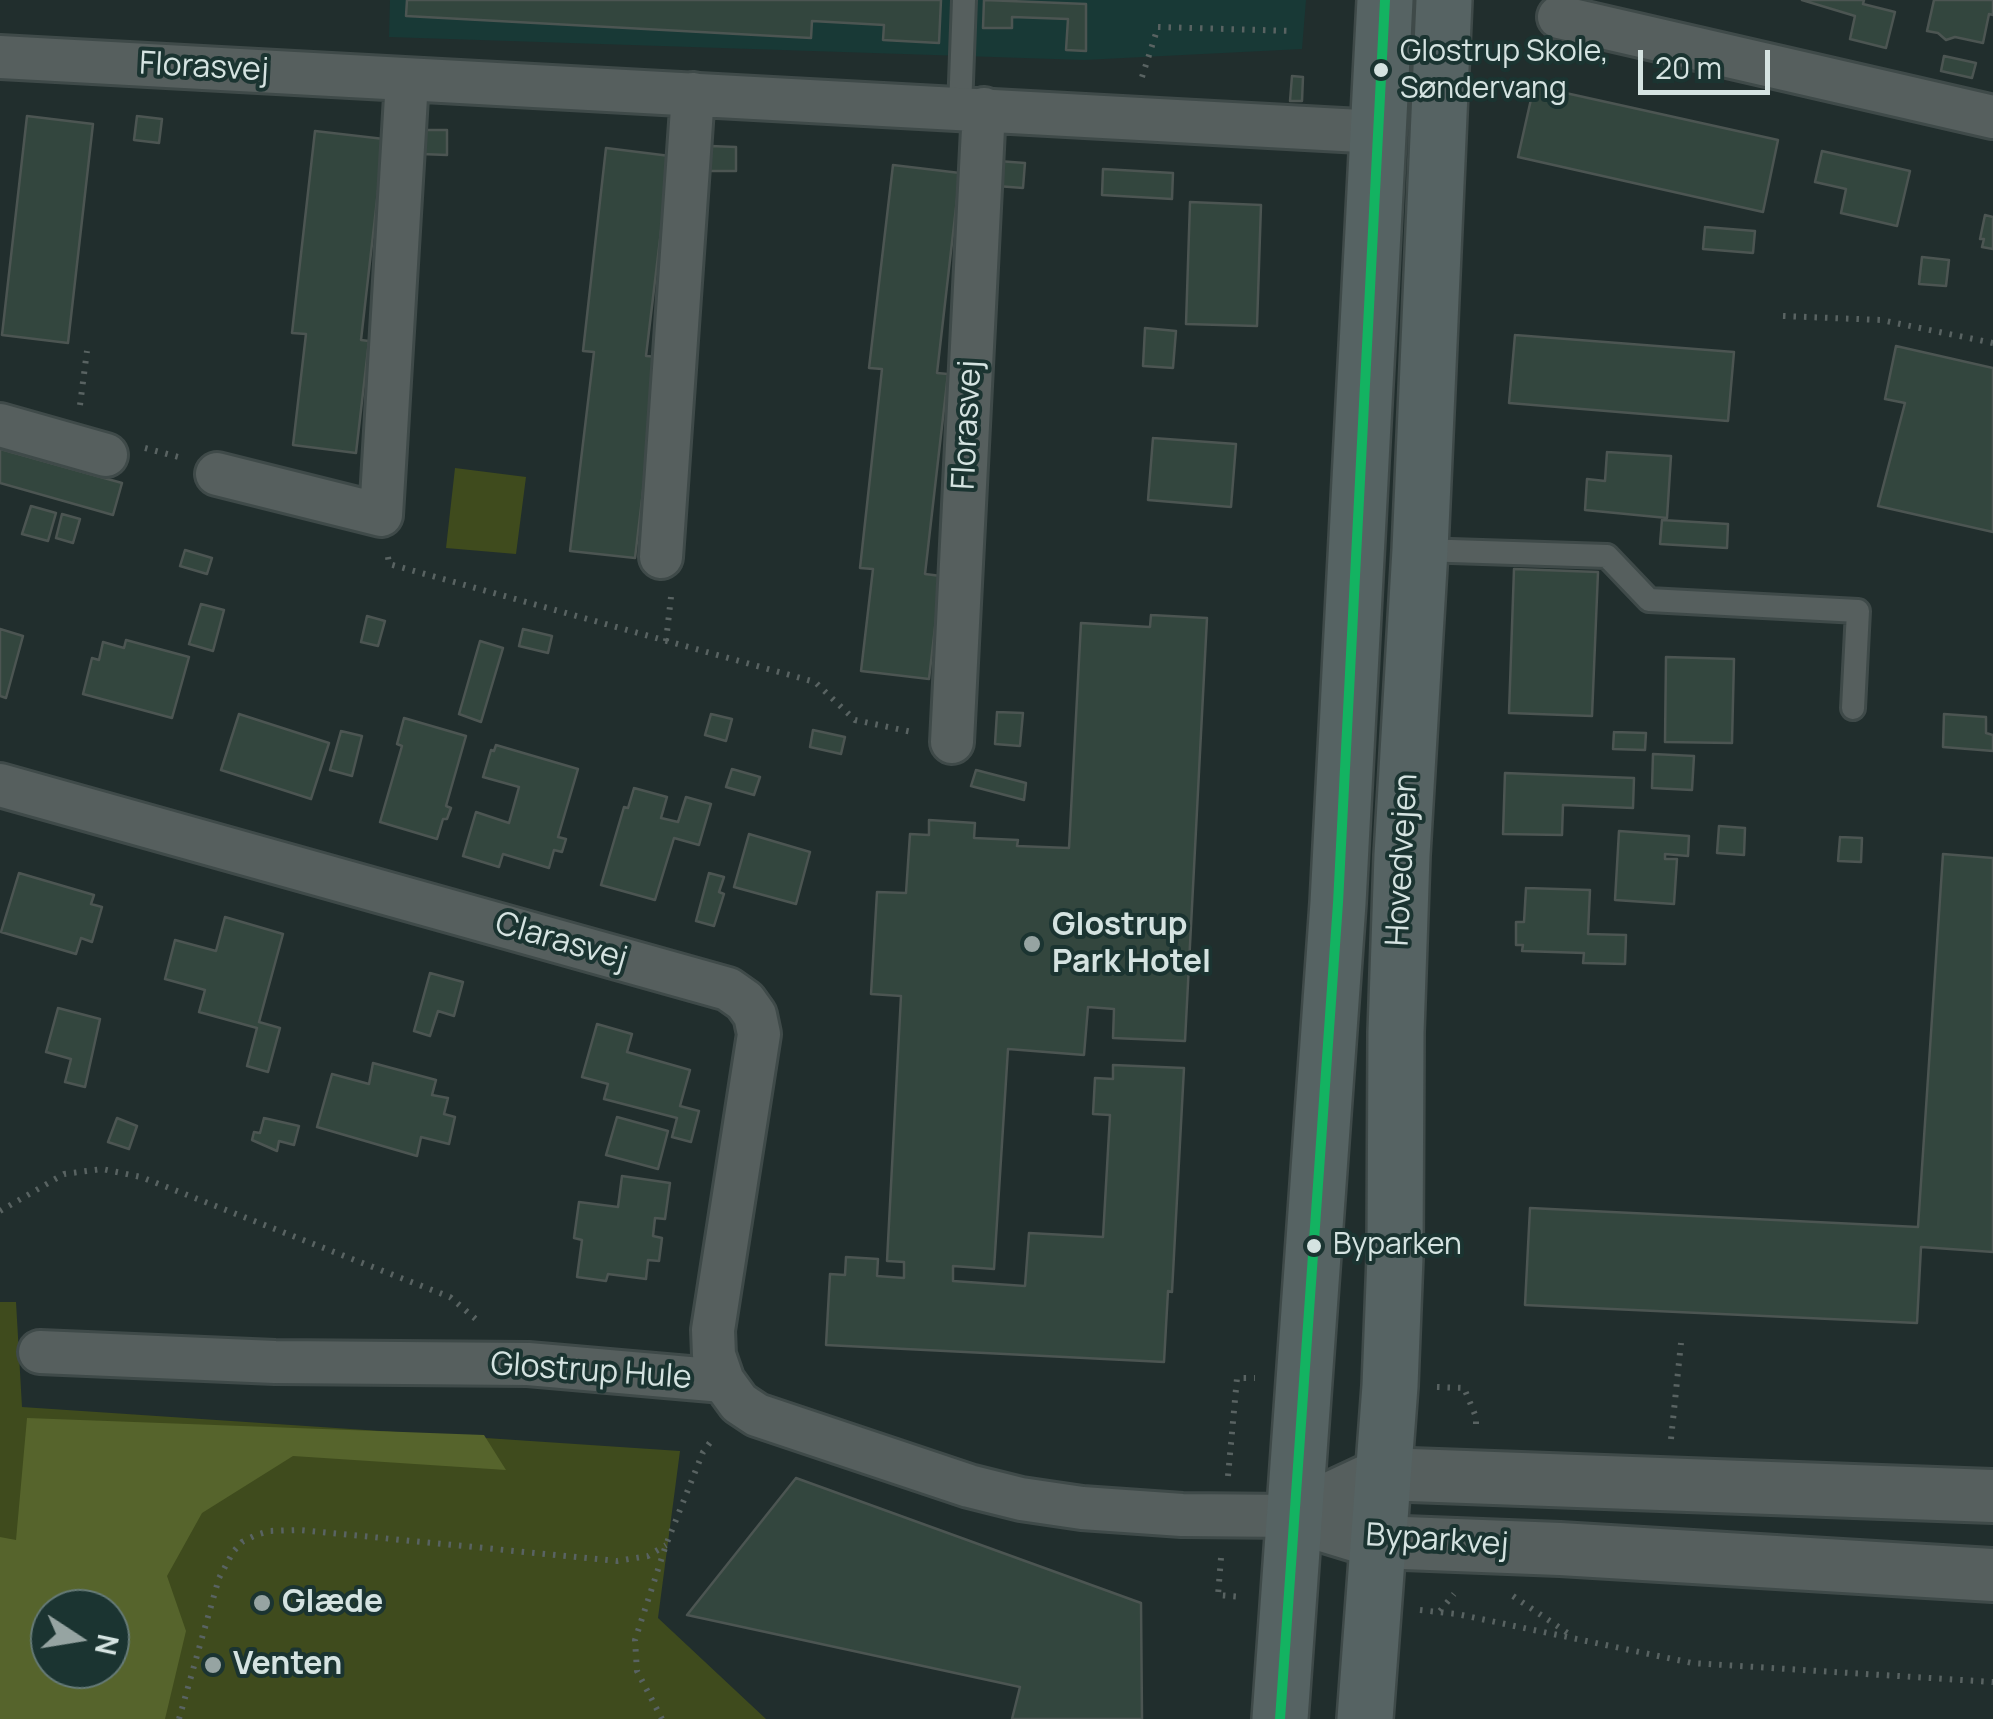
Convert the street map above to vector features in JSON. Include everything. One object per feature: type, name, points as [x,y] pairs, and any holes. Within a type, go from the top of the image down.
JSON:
[{"type":"main road","name":"Hovedvejen","points":[[1280,1719],[1338,904],[1384,0]]},
{"type":"main road","name":"Hovedvejen","points":[[1366,1719],[1396,1256],[1396,1032],[1402,854],[1420,550],[1444,0]]},
{"type":"street","points":[[1559,17],[1993,117]]},
{"type":"street","name":"Florasvej","points":[[0,57],[1379,132]]},
{"type":"street","points":[[217,474],[381,515],[407,80]]},
{"type":"street","points":[[660,557],[693,94]]},
{"type":"street","name":"Florasvej","points":[[952,742],[972,109]]},
{"type":"street","points":[[0,425],[106,454]]},
{"type":"street","name":"Clarasvej","points":[[0,785],[728,989],[745,1000],[755,1014],[758,1034],[713,1330],[714,1355],[731,1392]]},
{"type":"street","name":"Glostrup Hule","points":[[40,1352],[275,1362],[528,1364],[731,1392],[757,1414],[969,1486],[1020,1499],[1082,1508],[1225,1518],[1293,1516]]},
{"type":"street","name":"Byparkvej","points":[[1293,1516],[1383,1474],[1993,1496]]},
{"type":"street","name":"Byparkvej","points":[[1293,1516],[1378,1542],[1993,1575]]},
{"type":"lane","points":[[964,0],[972,109]]},
{"type":"lane","points":[[1420,550],[1607,556],[1648,600],[1858,612],[1852,708]]},
{"type":"path","points":[[1158,27],[1294,31]]},
{"type":"path","points":[[1783,316],[1881,320],[1993,343]]},
{"type":"path","points":[[106,454],[132,445],[212,466],[217,474]]},
{"type":"path","points":[[381,515],[389,564],[814,682],[854,720],[952,742]]},
{"type":"path","points":[[0,1211],[64,1174],[102,1168],[141,1177],[450,1298],[528,1364]]},
{"type":"path","points":[[1666,1486],[1681,1343]]},
{"type":"path","points":[[1237,1378],[1218,1595],[1286,1601]]},
{"type":"path","points":[[662,1719],[643,1686],[634,1656],[639,1623],[666,1545],[731,1392]]},
{"type":"path","points":[[179,1719],[219,1578],[242,1542],[256,1535],[300,1530],[617,1561],[648,1556],[666,1545]]},
{"type":"path","points":[[1373,1607],[1440,1611],[1692,1663],[1993,1682]]},
{"type":"shaded area","points":[[390,0],[1306,0],[1302,49],[1084,60],[389,37]]},
{"type":"green space","points":[[455,468],[526,477],[516,554],[446,548]]},
{"type":"green space","points":[[0,1302],[16,1302],[22,1407],[680,1451],[658,1618],[766,1719],[0,1719]]},
{"type":"green space","points":[[27,1418],[484,1435],[506,1470],[293,1456],[202,1513],[167,1576],[186,1631],[165,1719],[0,1719],[0,1537],[16,1540]]},
{"type":"building","points":[[407,0],[941,0],[939,43],[883,40],[884,25],[812,21],[811,38],[406,16]]},
{"type":"building","points":[[984,0],[1086,4],[1086,51],[1066,50],[1068,19],[1012,17],[1012,28],[983,28]]},
{"type":"building","points":[[1802,0],[1864,0],[1863,4],[1895,12],[1886,48],[1850,39],[1855,16]]},
{"type":"building","points":[[1934,0],[1993,0],[1993,15],[1989,14],[1983,43],[1955,37],[1946,40],[1927,31]]},
{"type":"building","points":[[1944,56],[1976,63],[1972,78],[1941,71]]},
{"type":"building","points":[[1292,76],[1303,77],[1302,101],[1290,101]]},
{"type":"building","points":[[1534,86],[1778,140],[1763,212],[1518,157]]},
{"type":"building","points":[[27,116],[93,124],[68,343],[2,335]]},
{"type":"building","points":[[137,116],[162,119],[159,143],[134,140]]},
{"type":"building","points":[[421,130],[447,130],[447,155],[421,154]]},
{"type":"building","points":[[315,131],[384,139],[361,340],[369,341],[356,453],[293,445],[306,334],[292,333]]},
{"type":"building","points":[[710,146],[736,147],[736,171],[710,171]]},
{"type":"building","points":[[606,148],[670,156],[646,356],[659,357],[635,558],[570,551],[594,352],[583,351]]},
{"type":"building","points":[[1822,151],[1910,171],[1897,226],[1841,213],[1846,189],[1815,182]]},
{"type":"building","points":[[998,161],[1025,163],[1023,188],[997,186]]},
{"type":"building","points":[[893,165],[960,173],[937,373],[948,374],[925,574],[941,576],[929,679],[861,671],[873,569],[860,568],[882,369],[869,368]]},
{"type":"building","points":[[1103,169],[1173,173],[1172,199],[1102,195]]},
{"type":"building","points":[[1190,202],[1261,205],[1257,326],[1186,324]]},
{"type":"building","points":[[1985,215],[1993,217],[1993,249],[1982,247],[1984,239],[1980,239]]},
{"type":"building","points":[[1705,227],[1755,231],[1753,253],[1703,249]]},
{"type":"building","points":[[1922,257],[1949,260],[1946,286],[1919,284]]},
{"type":"building","points":[[1145,328],[1176,331],[1173,368],[1143,366]]},
{"type":"building","points":[[1515,335],[1734,352],[1728,421],[1509,403]]},
{"type":"building","points":[[1896,346],[1993,368],[1993,532],[1878,506],[1905,403],[1885,399]]},
{"type":"building","points":[[1153,438],[1236,444],[1231,507],[1148,500]]},
{"type":"building","points":[[0,449],[122,483],[113,515],[0,483]]},
{"type":"building","points":[[1607,452],[1671,456],[1667,518],[1585,510],[1587,479],[1605,481]]},
{"type":"building","points":[[31,506],[56,513],[48,541],[22,534]]},
{"type":"building","points":[[62,514],[80,519],[73,543],[56,538]]},
{"type":"building","points":[[1662,520],[1728,524],[1727,548],[1660,544]]},
{"type":"building","points":[[185,550],[212,558],[207,574],[180,566]]},
{"type":"building","points":[[1514,569],[1598,572],[1592,716],[1509,713]]},
{"type":"building","points":[[201,604],[224,610],[213,651],[189,644]]},
{"type":"building","name":"Glostrup Park Hotel","points":[[1151,615],[1207,618],[1185,1041],[1113,1038],[1114,1009],[1088,1007],[1084,1055],[1008,1049],[994,1269],[953,1266],[953,1281],[1025,1286],[1029,1233],[1103,1237],[1110,1115],[1093,1114],[1095,1078],[1113,1079],[1113,1065],[1184,1068],[1172,1292],[1168,1291],[1164,1362],[826,1345],[830,1274],[845,1275],[846,1257],[878,1259],[877,1276],[904,1278],[904,1262],[887,1261],[901,996],[871,994],[877,892],[906,893],[910,834],[929,835],[929,820],[975,823],[974,838],[1018,840],[1017,846],[1069,848],[1081,623],[1150,627]]},
{"type":"building","points":[[367,616],[385,621],[378,646],[361,642]]},
{"type":"building","points":[[0,629],[23,636],[6,698],[0,696]]},
{"type":"building","points":[[523,629],[552,636],[548,653],[519,646]]},
{"type":"building","points":[[126,640],[189,657],[172,718],[83,694],[92,658],[99,660],[103,642],[124,648]]},
{"type":"building","points":[[480,641],[503,648],[481,722],[459,714]]},
{"type":"building","points":[[1666,657],[1734,659],[1732,743],[1665,742]]},
{"type":"building","points":[[997,712],[1023,713],[1020,746],[995,744]]},
{"type":"building","points":[[239,714],[329,743],[311,799],[221,770]]},
{"type":"building","points":[[711,714],[732,719],[726,741],[705,735]]},
{"type":"building","points":[[1944,714],[1986,717],[1986,733],[1993,735],[1993,751],[1943,747]]},
{"type":"building","points":[[404,718],[466,736],[446,806],[451,808],[437,839],[380,822],[402,746],[397,744]]},
{"type":"building","points":[[813,730],[845,737],[841,754],[810,747]]},
{"type":"building","points":[[341,731],[362,736],[352,776],[330,770]]},
{"type":"building","points":[[1614,732],[1646,733],[1645,750],[1613,749]]},
{"type":"building","points":[[496,745],[578,769],[558,837],[566,839],[562,852],[554,850],[549,868],[503,854],[499,867],[463,856],[476,812],[509,823],[519,787],[483,777]]},
{"type":"building","points":[[1653,754],[1694,756],[1692,790],[1652,788]]},
{"type":"building","points":[[732,769],[760,777],[754,795],[726,787]]},
{"type":"building","points":[[976,770],[1026,783],[1024,800],[971,786]]},
{"type":"building","points":[[1505,773],[1634,778],[1633,808],[1563,805],[1562,835],[1503,834]]},
{"type":"building","points":[[634,788],[667,797],[661,818],[678,822],[686,797],[711,804],[699,845],[674,838],[655,900],[601,885],[624,807],[628,808]]},
{"type":"building","points":[[1719,826],[1745,828],[1744,855],[1717,853]]},
{"type":"building","points":[[1619,831],[1689,836],[1688,856],[1665,854],[1665,859],[1677,859],[1674,904],[1615,900]]},
{"type":"building","points":[[749,834],[810,852],[796,904],[734,887]]},
{"type":"building","points":[[1840,837],[1862,838],[1861,862],[1838,861]]},
{"type":"building","points":[[1943,854],[1993,858],[1993,1252],[1921,1247],[1917,1323],[1525,1305],[1530,1208],[1918,1227]]},
{"type":"building","points":[[19,873],[94,895],[91,904],[102,907],[92,942],[81,938],[76,954],[1,932]]},
{"type":"building","points":[[709,873],[724,877],[719,892],[724,894],[714,926],[696,921]]},
{"type":"building","points":[[1526,888],[1590,890],[1588,934],[1626,935],[1625,964],[1583,963],[1584,953],[1522,951],[1523,945],[1516,945],[1516,922],[1524,922]]},
{"type":"building","points":[[225,917],[283,934],[259,1022],[280,1028],[268,1072],[247,1066],[257,1028],[199,1012],[205,990],[165,979],[175,940],[216,951]]},
{"type":"building","points":[[430,973],[463,982],[454,1016],[438,1011],[430,1036],[414,1031]]},
{"type":"building","points":[[58,1008],[100,1019],[85,1087],[65,1082],[71,1059],[46,1052]]},
{"type":"building","points":[[597,1024],[632,1034],[627,1052],[690,1070],[680,1106],[699,1111],[691,1142],[672,1137],[677,1118],[604,1099],[608,1084],[582,1077]]},
{"type":"building","points":[[373,1063],[436,1080],[432,1095],[448,1098],[444,1114],[455,1117],[449,1144],[421,1137],[417,1156],[317,1127],[332,1074],[369,1084]]},
{"type":"building","points":[[617,1117],[668,1131],[658,1169],[606,1155]]},
{"type":"building","points":[[117,1118],[137,1126],[129,1149],[108,1142]]},
{"type":"building","points":[[264,1118],[299,1126],[294,1145],[279,1141],[277,1151],[252,1140],[254,1132],[260,1133]]},
{"type":"building","points":[[622,1176],[670,1183],[665,1219],[655,1218],[653,1236],[662,1238],[659,1261],[648,1260],[646,1279],[608,1274],[606,1281],[577,1277],[582,1240],[574,1238],[579,1202],[618,1207]]},
{"type":"building","points":[[796,1478],[1141,1603],[1142,1719],[1012,1719],[1020,1687],[687,1615]]},
{"type":"transit line","points":[[1280,1719],[1338,903],[1385,0]]},
{"type":"place","name":"Glostrup Skole, Søndervang","points":[[1381,70]]},
{"type":"place","name":"Glostrup Park Hotel","points":[[1032,944]]},
{"type":"place","name":"Byparken","points":[[1314,1246]]},
{"type":"place","name":"Glæde","points":[[262,1603]]},
{"type":"place","name":"Venten","points":[[213,1665]]}]
